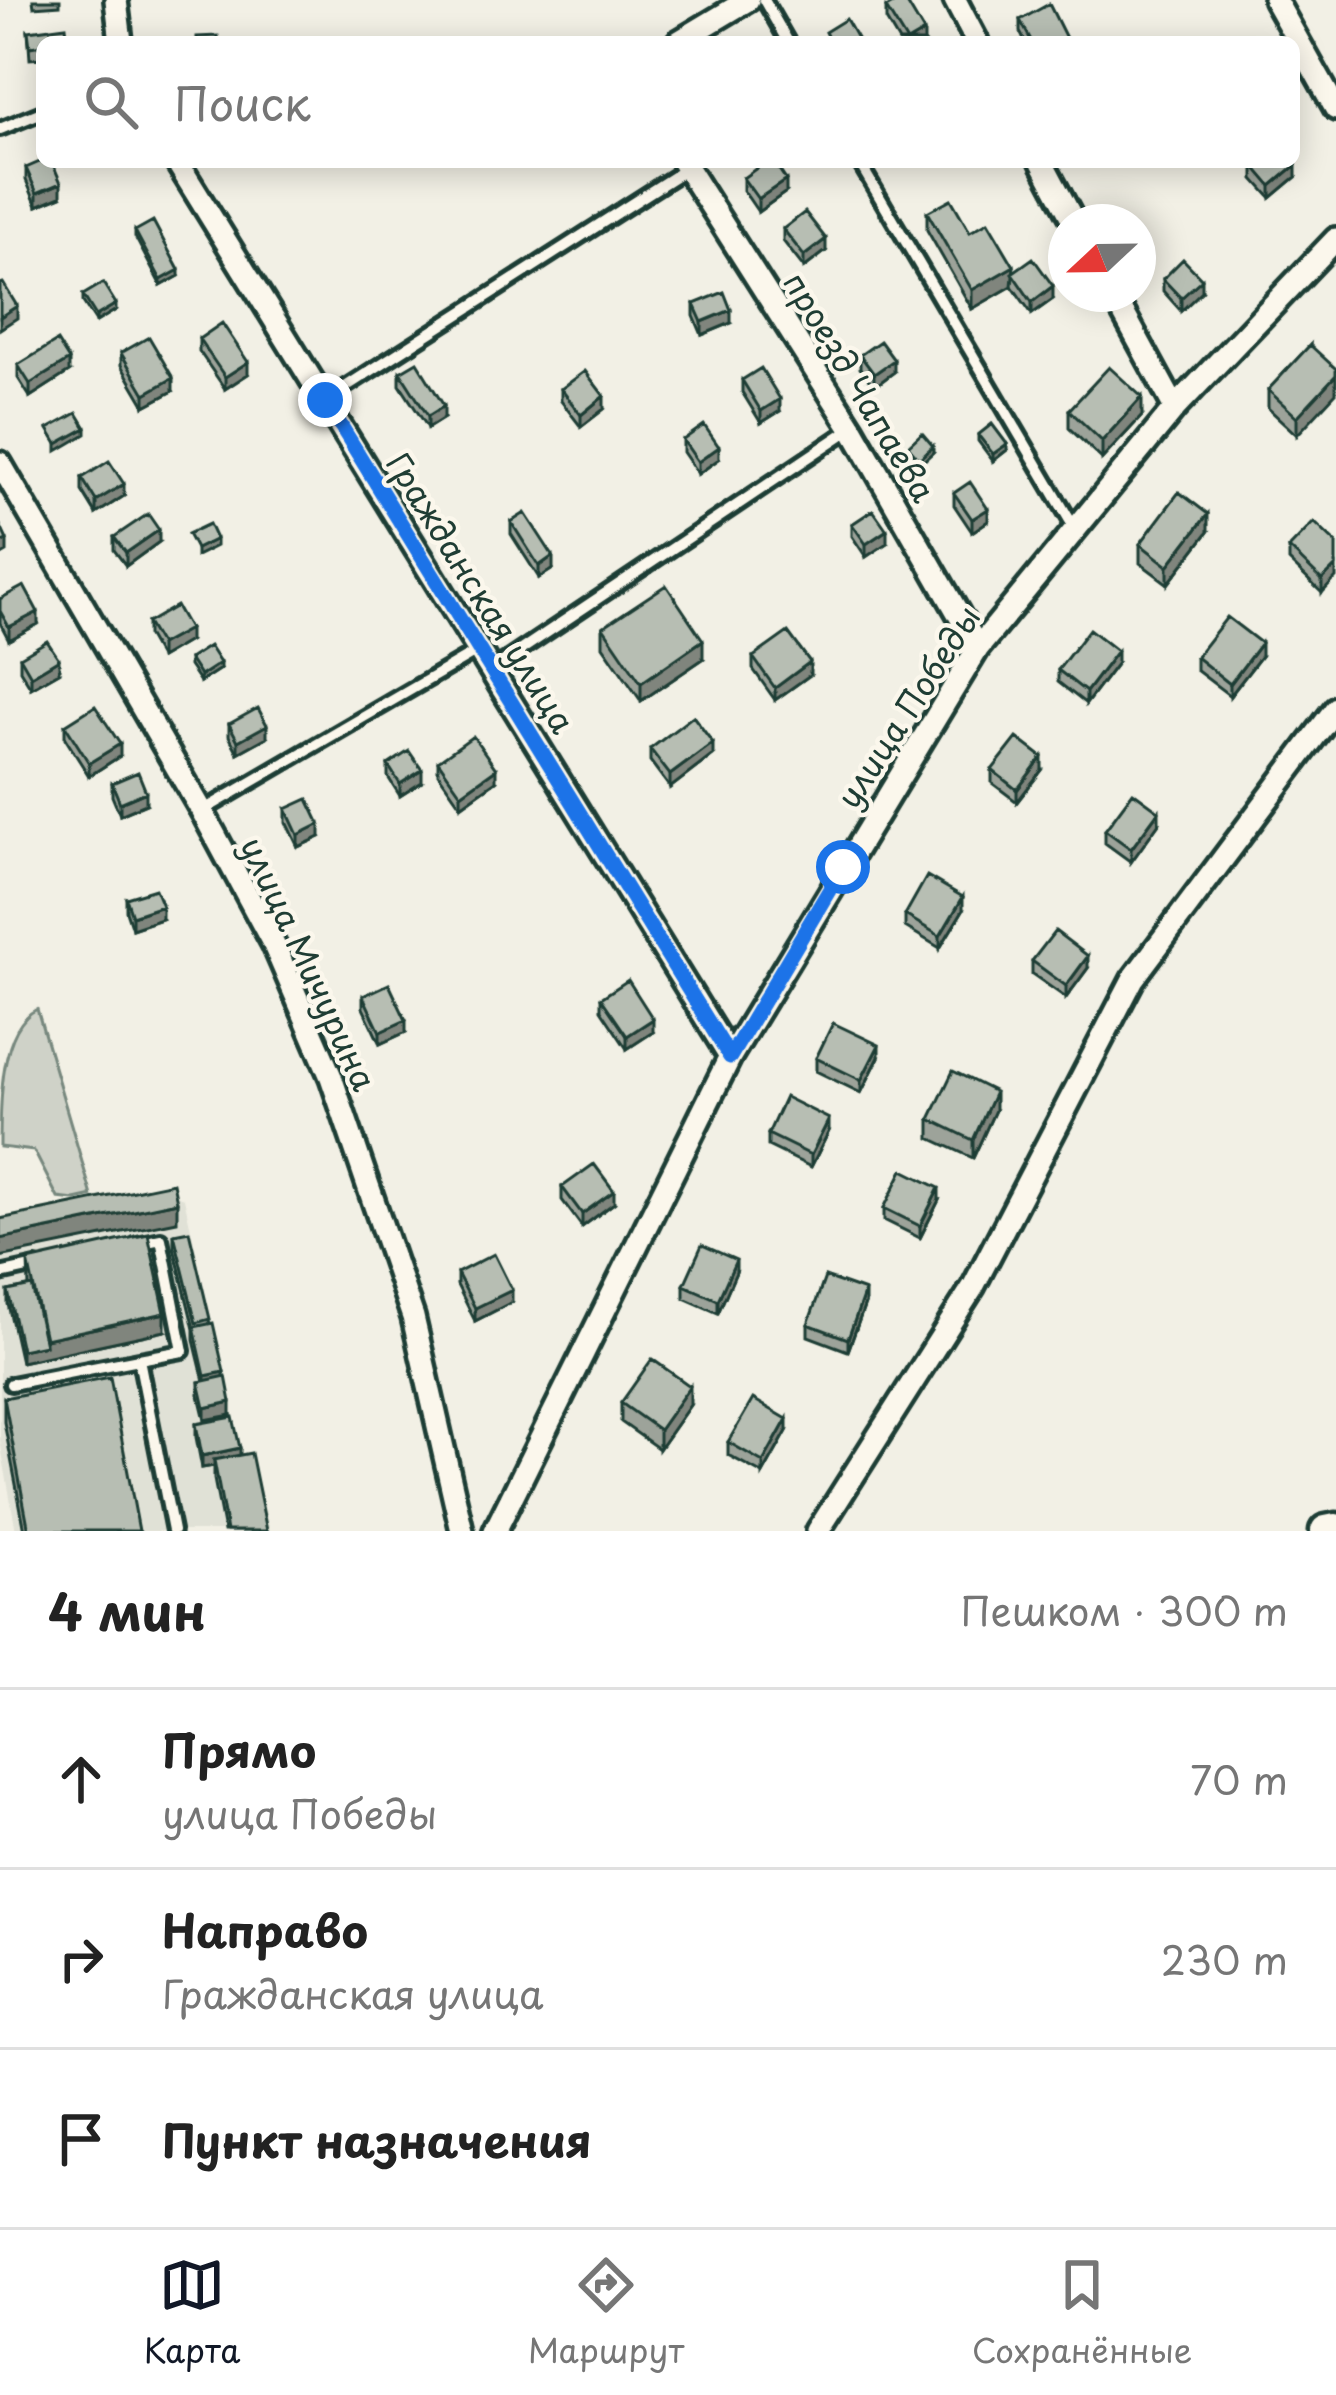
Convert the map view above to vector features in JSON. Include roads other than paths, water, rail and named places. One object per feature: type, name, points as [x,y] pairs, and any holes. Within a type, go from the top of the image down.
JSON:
[{"type":"main road","points":[[1326,1531],[1336,1529]]},
{"type":"street","points":[[116,0],[120,36]]},
{"type":"street","points":[[688,36],[748,0]]},
{"type":"street","points":[[955,0],[974,36]]},
{"type":"street","points":[[1275,0],[1295,36]]},
{"type":"street","points":[[1300,45],[1336,109]]},
{"type":"street","name":"Гражданская улица","points":[[181,168],[730,1057]]},
{"type":"street","name":"проезд Чапаева","points":[[687,168],[852,428],[978,648]]},
{"type":"street","points":[[1045,168],[1064,204]]},
{"type":"street","name":"улица Победы","points":[[495,1531],[730,1057],[978,648],[1175,408],[1336,239]]},
{"type":"street","points":[[1123,312],[1175,408]]},
{"type":"street","name":"улица Мичурина","points":[[0,463],[202,811],[274,946],[331,1076],[413,1317],[462,1531]]},
{"type":"street","points":[[818,1531],[974,1287],[1133,979],[1336,708]]},
{"type":"lane","points":[[764,0],[785,36]]},
{"type":"lane","points":[[0,129],[36,114]]},
{"type":"lane","points":[[325,400],[680,168]]},
{"type":"lane","points":[[863,168],[1075,529]]},
{"type":"lane","points":[[491,670],[852,428]]},
{"type":"lane","points":[[202,811],[479,650]]},
{"type":"lane","points":[[11,1384],[183,1351],[161,1239],[115,1249]]},
{"type":"lane","points":[[0,1274],[46,1264]]},
{"type":"lane","points":[[139,1359],[173,1531]]}]
